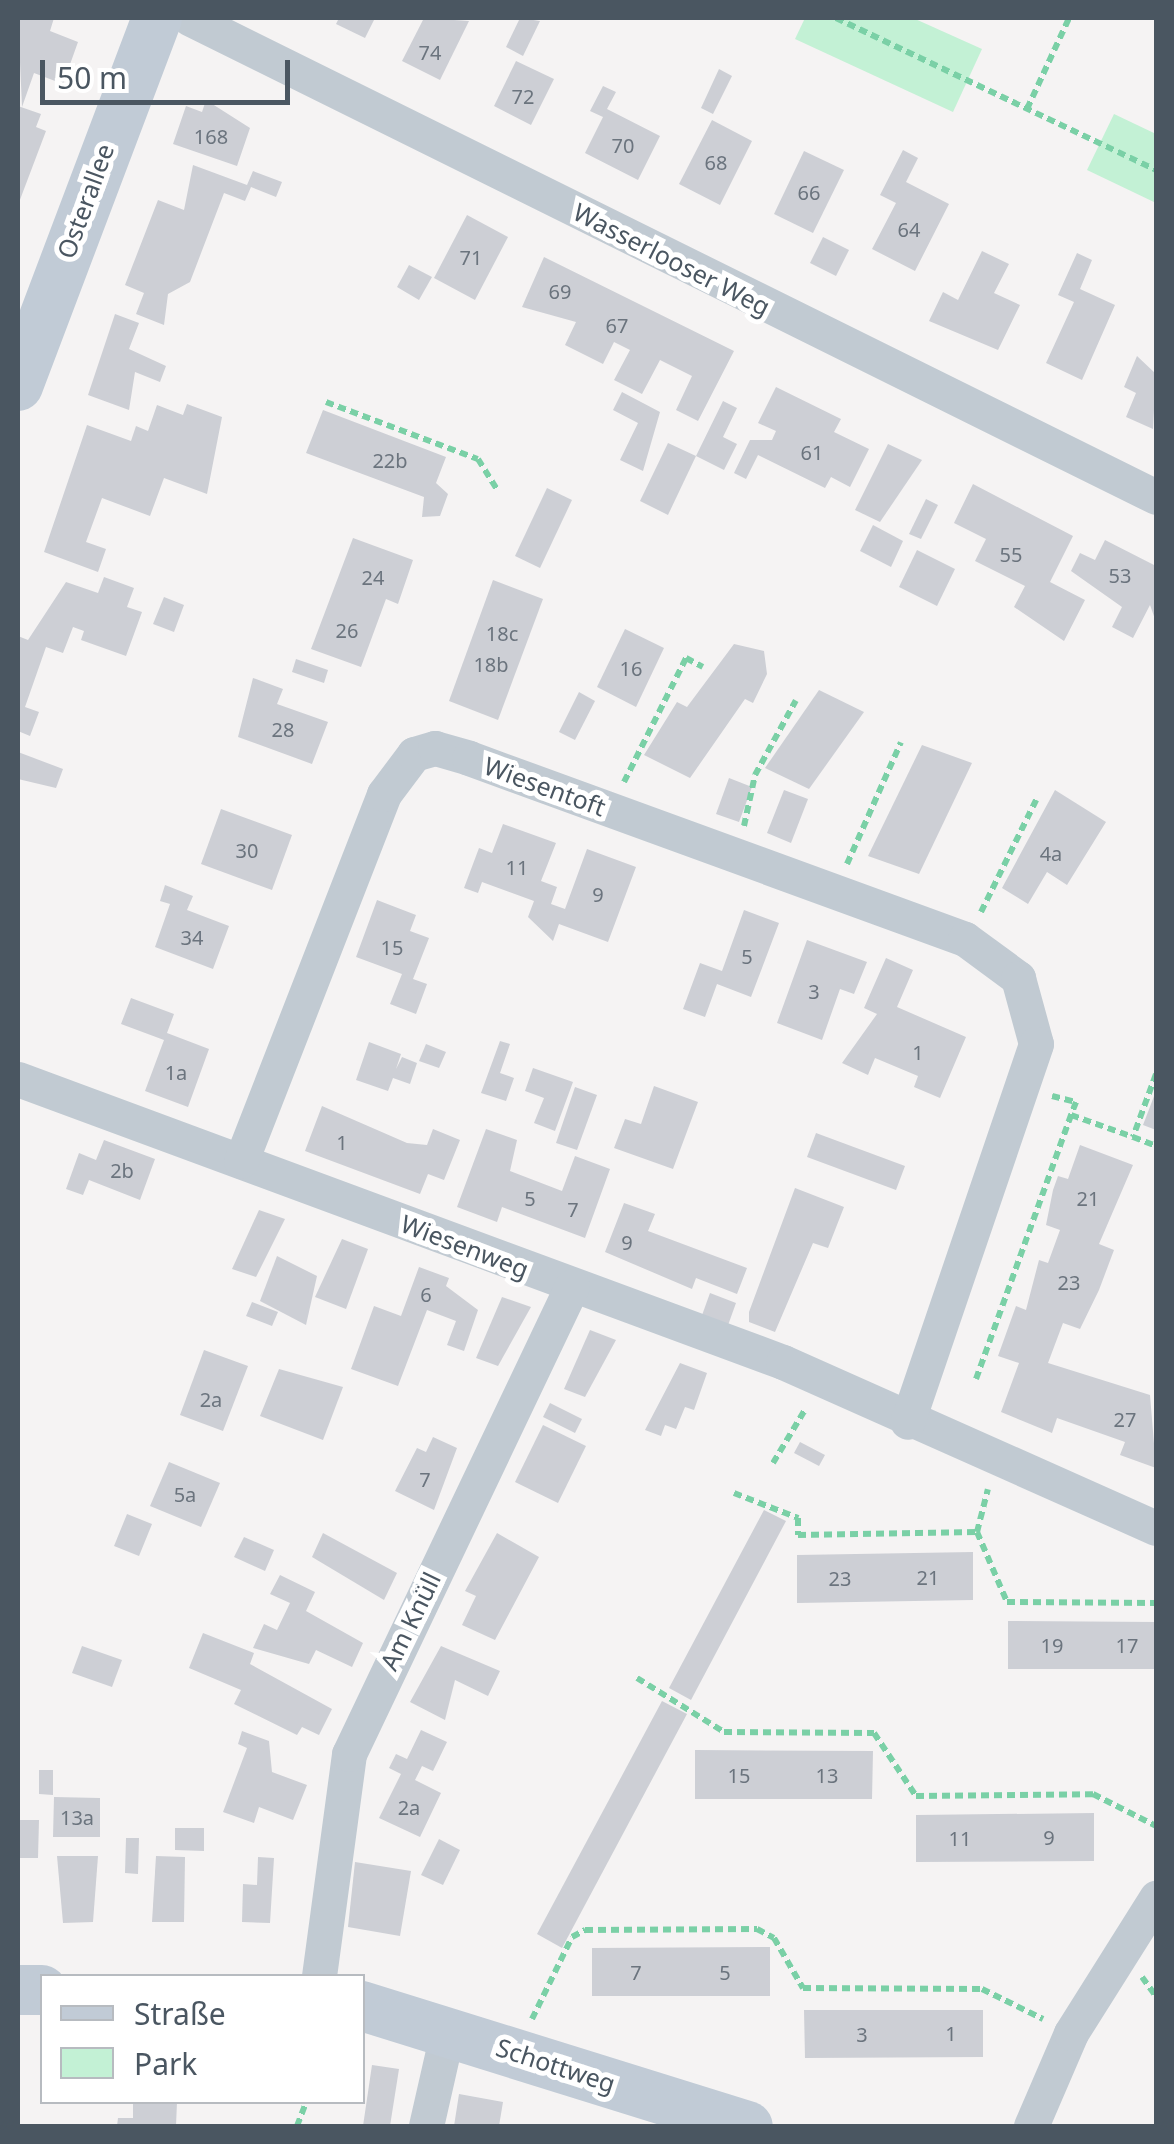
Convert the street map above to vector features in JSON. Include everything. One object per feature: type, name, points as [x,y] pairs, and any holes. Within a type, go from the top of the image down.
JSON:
[{"type":"street","name":"Osterallee","points":[[18,386],[158,18]]},
{"type":"street","name":"Wasserlooser Weg","points":[[189,18],[1156,496]]},
{"type":"street","name":"Wiesentoft","points":[[242,1161],[397,767],[435,748],[966,939],[1018,978],[1036,1044],[1026,1090]]},
{"type":"street","name":"Wiesenweg","points":[[18,1079],[783,1362],[819,1385],[1156,1528]]},
{"type":"street","points":[[907,1422],[1026,1090]]},
{"type":"street","name":"Am Knüll","points":[[319,1974],[349,1754],[572,1286]]},
{"type":"street","points":[[1031,2126],[1070,2034],[1156,1898]]},
{"type":"street","name":"Schottweg","points":[[365,2007],[448,2029],[748,2126]]},
{"type":"street","points":[[426,2126],[448,2029]]},
{"type":"path","points":[[836,18],[1156,170]]},
{"type":"path","points":[[1027,108],[1069,18]]},
{"type":"path","points":[[326,402],[478,459],[498,489]]},
{"type":"path","points":[[610,810],[686,658],[704,666]]},
{"type":"path","points":[[757,791],[755,775],[796,700]]},
{"type":"path","points":[[852,853],[901,742]]},
{"type":"path","points":[[966,939],[1036,800]]},
{"type":"path","points":[[1133,1137],[1156,1074]]},
{"type":"path","points":[[976,1379],[1076,1102],[1026,1090]]},
{"type":"path","points":[[1072,1115],[1156,1146]]},
{"type":"path","points":[[773,1463],[819,1385]]},
{"type":"path","points":[[996,1458],[977,1532],[1007,1602],[1156,1603]]},
{"type":"path","points":[[734,1493],[798,1518],[798,1534],[977,1532]]},
{"type":"path","points":[[638,1678],[724,1732],[874,1733],[916,1796],[1092,1794],[1156,1826]]},
{"type":"path","points":[[516,2052],[572,1937],[586,1930],[756,1929],[774,1938],[803,1988],[982,1989],[1070,2034]]},
{"type":"green space","points":[[805,18],[913,18],[982,49],[953,112],[795,39]]},
{"type":"green space","points":[[1114,114],[1156,134],[1156,203],[1087,170]]},
{"type":"building","points":[[18,18],[54,18],[50,31],[78,42],[63,84],[34,73],[22,107]]},
{"type":"building","points":[[339,18],[375,18],[365,38],[336,24]]},
{"type":"building","points":[[424,18],[469,21],[440,80],[402,61]]},
{"type":"building","points":[[520,18],[540,21],[523,56],[506,47]]},
{"type":"building","points":[[516,61],[554,79],[531,125],[494,106]]},
{"type":"building","points":[[719,69],[732,76],[713,114],[701,108]]},
{"type":"building","points":[[603,86],[616,92],[607,109],[660,136],[638,180],[585,153],[603,117],[590,111]]},
{"type":"building","points":[[206,100],[250,128],[237,166],[173,144],[186,106],[202,112]]},
{"type":"building","points":[[18,106],[41,114],[36,127],[46,131],[18,205]]},
{"type":"building","points":[[712,120],[752,141],[720,205],[679,184]]},
{"type":"building","points":[[903,150],[918,158],[906,182],[949,204],[915,271],[872,249],[896,203],[880,195]]},
{"type":"building","points":[[804,151],[844,170],[813,233],[774,214]]},
{"type":"building","points":[[193,165],[247,185],[253,171],[282,182],[276,197],[251,187],[245,201],[224,193],[190,282],[168,294],[164,325],[136,314],[144,293],[125,285],[158,200],[184,210]]},
{"type":"building","points":[[467,215],[508,237],[475,300],[434,278]]},
{"type":"building","points":[[823,237],[849,250],[836,276],[810,263]]},
{"type":"building","points":[[982,251],[1009,264],[994,293],[1020,305],[998,350],[929,321],[943,292],[958,300]]},
{"type":"building","points":[[1077,253],[1092,260],[1080,289],[1115,305],[1082,380],[1046,363],[1074,302],[1058,295]]},
{"type":"building","points":[[544,257],[734,351],[698,421],[676,410],[692,376],[660,360],[642,394],[614,380],[630,350],[614,342],[603,364],[565,345],[576,322],[522,307]]},
{"type":"building","points":[[409,265],[432,277],[419,300],[397,287]]},
{"type":"building","points":[[115,314],[139,323],[129,349],[166,366],[160,382],[135,372],[129,410],[88,395]]},
{"type":"building","points":[[1137,356],[1156,374],[1153,429],[1126,417],[1136,393],[1124,387]]},
{"type":"building","points":[[776,387],[841,419],[834,432],[869,449],[850,487],[831,477],[825,488],[758,455],[746,479],[734,473],[750,440],[772,440],[776,431],[758,423]]},
{"type":"building","points":[[622,392],[660,412],[643,471],[620,460],[638,423],[613,410]]},
{"type":"building","points":[[723,401],[737,408],[723,437],[737,444],[724,470],[696,456]]},
{"type":"building","points":[[187,404],[222,417],[207,494],[164,478],[150,516],[102,498],[86,542],[106,549],[98,572],[44,552],[87,425],[131,441],[136,426],[148,431],[157,405],[183,415]]},
{"type":"building","points":[[323,410],[446,457],[436,483],[448,494],[440,516],[422,517],[424,497],[306,453]]},
{"type":"building","points":[[668,443],[696,456],[668,515],[640,501]]},
{"type":"building","points":[[888,444],[922,460],[880,522],[855,510]]},
{"type":"building","points":[[973,484],[1073,536],[1050,582],[1085,600],[1064,641],[1014,607],[1025,586],[975,561],[986,539],[954,523]]},
{"type":"building","points":[[547,488],[572,500],[540,568],[515,556]]},
{"type":"building","points":[[926,499],[938,505],[921,539],[909,534]]},
{"type":"building","points":[[873,525],[903,541],[891,567],[860,551]]},
{"type":"building","points":[[353,538],[413,560],[398,604],[386,599],[361,667],[311,649]]},
{"type":"building","points":[[1105,540],[1156,566],[1156,622],[1150,605],[1133,638],[1112,627],[1122,607],[1071,571],[1080,553],[1095,560]]},
{"type":"building","points":[[917,550],[955,569],[937,606],[899,587]]},
{"type":"building","points":[[104,577],[134,588],[127,607],[142,612],[126,656],[81,640],[84,631],[73,627],[63,653],[46,647],[25,707],[39,712],[30,736],[18,731],[18,636],[28,640],[66,582],[98,593]]},
{"type":"building","points":[[493,580],[543,599],[498,720],[449,701]]},
{"type":"building","points":[[164,597],[184,605],[174,632],[153,624]]},
{"type":"building","points":[[625,629],[664,648],[636,707],[597,687]]},
{"type":"building","points":[[734,644],[764,651],[767,674],[753,703],[745,699],[690,778],[644,755],[677,702],[687,707]]},
{"type":"building","points":[[296,659],[328,670],[324,683],[292,672]]},
{"type":"building","points":[[253,678],[283,689],[277,704],[328,722],[312,764],[238,737]]},
{"type":"building","points":[[819,690],[864,712],[809,789],[765,768]]},
{"type":"building","points":[[579,692],[595,701],[575,740],[559,732]]},
{"type":"building","points":[[922,745],[972,763],[919,874],[868,856]]},
{"type":"building","points":[[18,752],[63,769],[56,788],[18,779]]},
{"type":"building","points":[[729,778],[752,787],[739,822],[716,814]]},
{"type":"building","points":[[784,790],[808,799],[791,843],[767,833]]},
{"type":"building","points":[[1055,790],[1106,822],[1067,885],[1047,872],[1028,904],[1002,888]]},
{"type":"building","points":[[221,809],[292,835],[272,890],[201,864]]},
{"type":"building","points":[[503,824],[556,843],[541,881],[557,887],[551,904],[565,909],[587,849],[636,867],[608,942],[559,924],[553,941],[528,917],[534,901],[482,882],[478,893],[464,888],[479,848],[492,853]]},
{"type":"building","points":[[165,885],[193,896],[187,910],[229,926],[213,969],[155,947],[170,904],[160,901]]},
{"type":"building","points":[[377,900],[416,915],[410,931],[429,938],[413,979],[427,984],[416,1014],[390,1004],[402,974],[356,957]]},
{"type":"building","points":[[744,910],[779,923],[751,997],[717,984],[705,1017],[683,1009],[700,963],[722,971]]},
{"type":"building","points":[[807,940],[867,962],[854,994],[840,989],[822,1040],[777,1023]]},
{"type":"building","points":[[886,958],[913,970],[897,1007],[966,1037],[940,1098],[914,1087],[918,1076],[875,1058],[868,1075],[842,1063],[877,1014],[864,1008]]},
{"type":"building","points":[[131,998],[174,1014],[167,1033],[209,1049],[188,1107],[145,1091],[164,1040],[121,1024]]},
{"type":"building","points":[[500,1041],[510,1044],[500,1073],[514,1078],[506,1101],[481,1093]]},
{"type":"building","points":[[369,1042],[401,1054],[396,1069],[402,1057],[417,1063],[410,1084],[393,1078],[388,1091],[356,1080]]},
{"type":"building","points":[[426,1044],[446,1052],[439,1068],[419,1061]]},
{"type":"building","points":[[533,1068],[573,1082],[555,1131],[534,1123],[544,1098],[525,1091]]},
{"type":"building","points":[[654,1086],[698,1102],[673,1169],[614,1148],[625,1119],[641,1124]]},
{"type":"building","points":[[575,1087],[597,1095],[577,1150],[556,1143]]},
{"type":"building","points":[[1156,1091],[1156,1130],[1143,1125]]},
{"type":"building","points":[[322,1106],[407,1143],[427,1145],[433,1129],[460,1140],[444,1180],[428,1174],[420,1194],[305,1151]]},
{"type":"building","points":[[486,1129],[517,1140],[510,1171],[562,1191],[575,1156],[610,1169],[585,1238],[502,1207],[497,1222],[457,1207]]},
{"type":"building","points":[[816,1133],[905,1166],[896,1190],[807,1157]]},
{"type":"building","points":[[104,1140],[155,1159],[140,1200],[89,1180],[83,1195],[66,1189],[79,1153],[96,1160]]},
{"type":"building","points":[[1080,1145],[1133,1165],[1099,1244],[1114,1250],[1099,1290],[1080,1329],[1063,1323],[1048,1363],[1150,1395],[1156,1468],[1120,1455],[1125,1442],[1057,1418],[1052,1433],[1001,1412],[1019,1363],[998,1356],[1016,1306],[1026,1310],[1039,1260],[1048,1263],[1060,1230],[1046,1225],[1053,1190],[1058,1176],[1068,1179]]},
{"type":"building","points":[[795,1188],[844,1207],[828,1248],[813,1243],[775,1332],[749,1322],[749,1312]]},
{"type":"building","points":[[624,1203],[655,1214],[648,1231],[747,1268],[737,1294],[696,1278],[692,1289],[605,1252]]},
{"type":"building","points":[[259,1210],[285,1219],[256,1277],[232,1269]]},
{"type":"building","points":[[342,1239],[368,1249],[346,1309],[315,1297]]},
{"type":"building","points":[[277,1256],[317,1276],[306,1325],[260,1301]]},
{"type":"building","points":[[419,1267],[449,1278],[446,1286],[478,1310],[464,1351],[447,1345],[456,1321],[427,1310],[398,1386],[351,1369],[374,1306],[401,1316]]},
{"type":"building","points":[[710,1293],[736,1303],[727,1328],[701,1318]]},
{"type":"building","points":[[502,1297],[531,1307],[498,1366],[476,1358]]},
{"type":"building","points":[[252,1302],[278,1312],[272,1326],[246,1316]]},
{"type":"building","points":[[590,1330],[616,1340],[585,1397],[564,1389]]},
{"type":"building","points":[[204,1350],[248,1366],[223,1431],[180,1415]]},
{"type":"building","points":[[680,1363],[707,1373],[694,1410],[685,1407],[676,1429],[665,1425],[661,1436],[645,1430]]},
{"type":"building","points":[[279,1369],[343,1387],[323,1440],[260,1416]]},
{"type":"building","points":[[550,1403],[582,1419],[575,1433],[543,1417]]},
{"type":"building","points":[[543,1425],[586,1446],[558,1503],[515,1482]]},
{"type":"building","points":[[433,1437],[457,1448],[434,1510],[395,1491],[417,1448],[426,1452]]},
{"type":"building","points":[[800,1442],[825,1455],[819,1466],[794,1453]]},
{"type":"building","points":[[169,1462],[220,1483],[201,1527],[150,1506]]},
{"type":"building","points":[[764,1510],[786,1521],[691,1700],[669,1688]]},
{"type":"building","points":[[127,1514],[152,1524],[139,1556],[114,1546]]},
{"type":"building","points":[[323,1533],[397,1573],[384,1600],[312,1557]]},
{"type":"building","points":[[497,1533],[539,1557],[495,1640],[462,1625],[476,1596],[465,1591]]},
{"type":"building","points":[[244,1537],[274,1550],[265,1571],[234,1557]]},
{"type":"building","points":[[973,1552],[973,1600],[797,1603],[797,1555]]},
{"type":"building","points":[[280,1575],[315,1592],[306,1611],[363,1643],[352,1667],[316,1650],[309,1664],[253,1648],[264,1624],[277,1630],[290,1603],[270,1594]]},
{"type":"building","points":[[1008,1621],[1156,1622],[1156,1669],[1008,1669]]},
{"type":"building","points":[[203,1633],[254,1653],[250,1664],[332,1709],[319,1735],[302,1727],[297,1735],[234,1704],[241,1690],[189,1668]]},
{"type":"building","points":[[82,1646],[122,1660],[112,1687],[72,1673]]},
{"type":"building","points":[[441,1646],[500,1671],[488,1696],[455,1680],[445,1720],[410,1702]]},
{"type":"building","points":[[662,1701],[687,1714],[562,1948],[537,1934]]},
{"type":"building","points":[[421,1730],[447,1742],[433,1771],[422,1766],[415,1780],[441,1793],[420,1837],[379,1818],[401,1774],[389,1768],[396,1754],[407,1759]]},
{"type":"building","points":[[242,1731],[269,1741],[272,1772],[307,1785],[293,1820],[259,1807],[254,1823],[223,1812],[247,1748],[238,1744]]},
{"type":"building","points":[[695,1750],[873,1751],[872,1799],[695,1799]]},
{"type":"building","points":[[39,1770],[53,1770],[53,1795],[39,1794]]},
{"type":"building","points":[[54,1797],[100,1798],[100,1837],[53,1837]]},
{"type":"building","points":[[1094,1813],[1094,1861],[916,1862],[916,1815]]},
{"type":"building","points":[[18,1820],[39,1820],[38,1858],[18,1858]]},
{"type":"building","points":[[175,1828],[204,1828],[204,1851],[175,1850]]},
{"type":"building","points":[[126,1838],[139,1838],[138,1874],[125,1873]]},
{"type":"building","points":[[439,1839],[460,1850],[443,1885],[421,1875]]},
{"type":"building","points":[[57,1856],[98,1856],[93,1922],[63,1923]]},
{"type":"building","points":[[156,1856],[185,1857],[184,1922],[152,1922]]},
{"type":"building","points":[[258,1857],[274,1858],[270,1923],[242,1922],[243,1884],[257,1885]]},
{"type":"building","points":[[355,1862],[411,1871],[400,1936],[348,1927]]},
{"type":"building","points":[[770,1947],[770,1996],[592,1996],[592,1948]]},
{"type":"building","points":[[804,2010],[983,2010],[983,2057],[805,2058]]},
{"type":"building","points":[[372,2065],[399,2069],[390,2126],[363,2126]]},
{"type":"building","points":[[459,2094],[503,2102],[499,2126],[454,2126]]},
{"type":"building","points":[[133,2104],[177,2104],[176,2126],[117,2126],[118,2118],[133,2118]]}]
